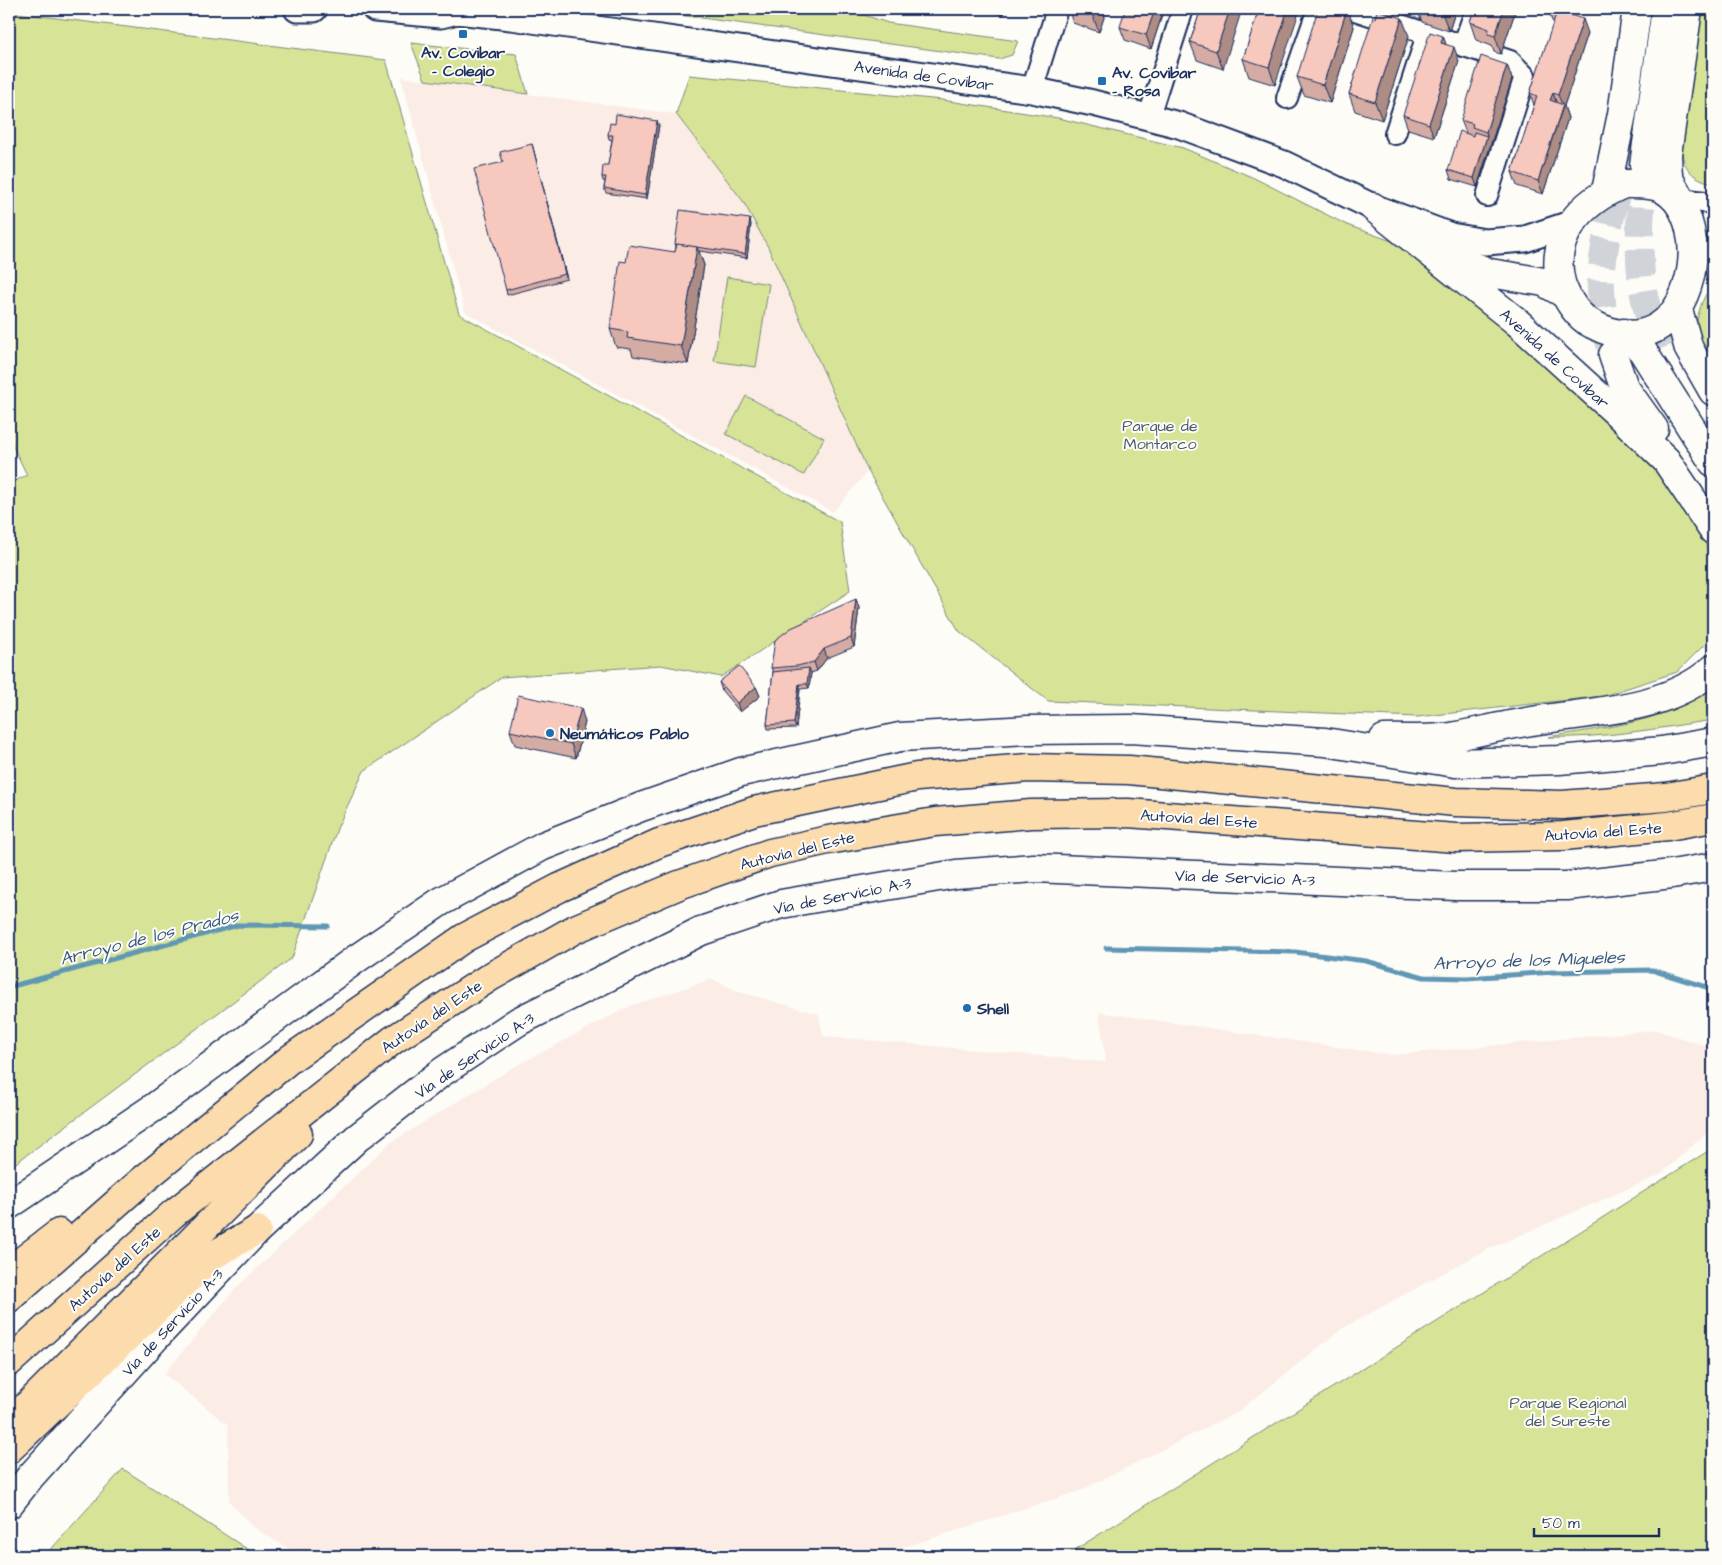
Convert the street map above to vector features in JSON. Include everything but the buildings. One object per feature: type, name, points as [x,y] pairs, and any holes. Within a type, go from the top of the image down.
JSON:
[{"type":"highway","name":"Autovía del Este","points":[[9,1298],[143,1180],[290,1059],[464,938],[559,888],[659,843],[754,811],[917,777],[1029,768],[1129,770],[1456,802],[1562,805],[1666,797],[1713,789]]},
{"type":"highway","name":"Autovía del Este","points":[[9,1362],[173,1214],[393,1040],[490,977],[575,930],[679,885],[770,854],[828,840],[935,822],[1031,814],[1128,813],[1456,838],[1564,836],[1668,826],[1713,818]]},
{"type":"highway","points":[[9,1424],[393,1040]]},
{"type":"highway","points":[[9,1271],[48,1239],[143,1180]]},
{"type":"highway","points":[[9,1449],[212,1256],[257,1230]]},
{"type":"main road","points":[[1606,191],[1622,114],[1637,9]]},
{"type":"main road","points":[[1650,9],[1634,164],[1666,9]]},
{"type":"main road","points":[[1618,344],[1663,326],[1679,313],[1691,294],[1707,251],[1692,219],[1668,177],[1667,154],[1688,9]]},
{"type":"main road","points":[[1680,199],[1662,188],[1644,184],[1624,184],[1606,191],[1585,207],[1570,224],[1560,245],[1557,270],[1565,294],[1576,310],[1618,344],[1642,350],[1713,462]]},
{"type":"main road","name":"Avenida de Covibar","points":[[1373,207],[1517,322],[1666,460],[1713,530]]},
{"type":"main road","points":[[1419,244],[1490,273],[1544,282],[1565,294]]},
{"type":"main road","points":[[1679,313],[1689,349],[1712,386]]},
{"type":"main road","points":[[1618,344],[1624,387],[1634,404],[1690,468],[1713,501]]},
{"type":"main road","points":[[1660,349],[1713,433]]},
{"type":"main road","points":[[1679,690],[1713,652]]},
{"type":"main road","points":[[1325,742],[1455,736],[1493,727],[1640,704],[1679,690],[1704,678],[1713,669]]},
{"type":"main road","points":[[9,1205],[156,1106],[356,959],[440,902],[543,846],[650,804],[741,772],[900,737],[1028,730],[1131,728],[1325,742],[1456,763],[1568,759],[1662,751],[1713,742]]},
{"type":"main road","name":"Vía de Servicio A-3","points":[[9,1504],[30,1477],[143,1352],[257,1230],[357,1138],[442,1072],[519,1021],[701,931],[781,904],[956,874],[1034,868],[1456,886],[1567,886],[1672,874],[1713,867]]},
{"type":"street","points":[[297,9],[314,9]]},
{"type":"street","name":"Avenida de Covibar","points":[[375,9],[441,15],[454,10],[1032,90],[1149,116],[1179,125],[1284,164],[1373,207],[1451,236],[1485,242],[1525,239],[1570,224]]},
{"type":"street","points":[[1032,90],[1057,9]]},
{"type":"street","points":[[1149,116],[1183,9]]},
{"type":"street","points":[[1287,98],[1318,9]]},
{"type":"street","points":[[1352,9],[1510,61],[1526,76],[1487,196]]},
{"type":"street","points":[[1395,134],[1421,33],[1422,9]]},
{"type":"street","points":[[1463,46],[1476,9]]},
{"type":"street","points":[[1680,199],[1713,203]]},
{"type":"shaded area","points":[[401,77],[676,114],[743,200],[768,247],[868,471],[833,512],[465,312]]},
{"type":"shaded area","points":[[712,979],[740,992],[819,1014],[823,1036],[1106,1062],[1099,1012],[1392,1055],[1656,1030],[1713,1048],[1713,1127],[1660,1175],[1486,1250],[1343,1328],[1239,1411],[1080,1491],[901,1548],[903,1556],[300,1556],[253,1527],[229,1501],[228,1425],[164,1374],[236,1288],[390,1143],[514,1067],[630,1006]]},
{"type":"green space","points":[[636,9],[846,9],[888,23],[1018,41],[1012,55],[999,59]]},
{"type":"green space","points":[[1702,9],[1713,9],[1713,183],[1696,177],[1688,169],[1682,151]]},
{"type":"green space","points":[[9,12],[386,60],[459,314],[840,522],[850,591],[721,677],[661,665],[502,677],[364,771],[338,826],[292,958],[9,1168],[9,484],[27,475],[9,438]]},
{"type":"green space","points":[[411,43],[516,54],[528,94],[425,80]]},
{"type":"green space","name":"Parque de Montarco","points":[[689,75],[942,100],[1058,118],[1183,148],[1254,178],[1347,225],[1411,248],[1511,330],[1668,477],[1699,528],[1713,561],[1713,636],[1677,672],[1603,696],[1417,717],[1048,701],[959,631],[868,471],[768,247],[743,201],[676,114]]},
{"type":"green space","points":[[727,277],[769,284],[756,367],[714,361]]},
{"type":"green space","points":[[1713,280],[1713,363],[1707,361],[1703,353],[1698,338],[1697,323],[1700,307]]},
{"type":"green space","points":[[746,396],[824,438],[804,475],[726,434]]},
{"type":"green space","points":[[1713,686],[1713,720],[1610,735],[1548,737],[1635,722],[1657,716],[1697,698]]},
{"type":"green space","name":"Parque Regional del Sureste","points":[[1713,1148],[1713,1556],[1065,1556]]},
{"type":"green space","points":[[123,1469],[258,1556],[45,1556]]},
{"type":"waterway","name":"Arroyo de los Prados","points":[[9,987],[238,925],[328,926]]},
{"type":"waterway","name":"Arroyo de los Migueles","points":[[1106,948],[1295,952],[1366,961],[1424,977],[1467,978],[1553,972],[1652,970],[1713,989]]},
{"type":"tunnel","points":[[1644,165],[1640,217],[1641,270],[1647,310],[1660,349]]},
{"type":"tunnel","points":[[1611,349],[1602,307],[1601,281],[1606,238],[1623,167]]},
{"type":"place","name":"Av. Covibar - Colegio","points":[[463,34]]},
{"type":"place","name":"Av. Covibar - Rosa","points":[[1102,81]]},
{"type":"place","name":"Neumáticos Pablo","points":[[550,733]]},
{"type":"place","name":"Shell","points":[[967,1008]]}]
